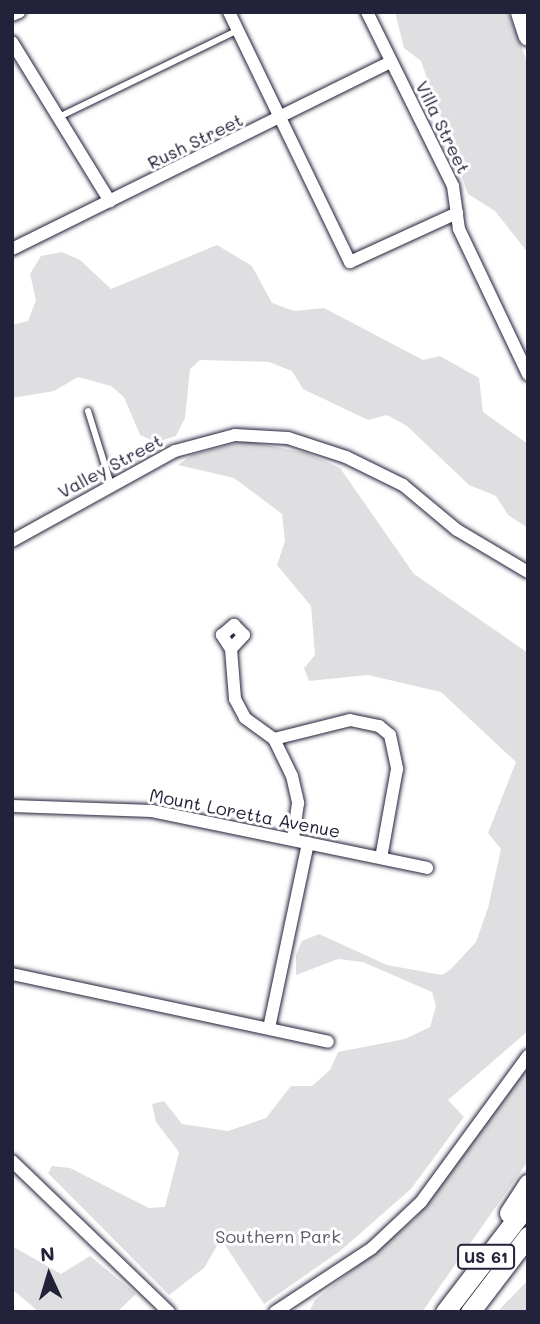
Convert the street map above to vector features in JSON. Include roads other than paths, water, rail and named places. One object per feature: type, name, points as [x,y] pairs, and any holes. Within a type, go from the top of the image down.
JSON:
[{"type":"highway","points":[[520,12],[528,36]]},
{"type":"highway","points":[[460,1289],[528,1184]]},
{"type":"highway","name":"US 61","points":[[445,1312],[460,1289],[528,1204]]},
{"type":"highway","name":"US 61","points":[[470,1312],[528,1236]]},
{"type":"highway","points":[[476,1312],[528,1258]]},
{"type":"street","points":[[12,15],[19,12]]},
{"type":"street","points":[[229,12],[350,262],[457,213]]},
{"type":"street","name":"Villa Street","points":[[367,12],[453,186],[457,213],[528,374]]},
{"type":"street","points":[[12,42],[110,201]]},
{"type":"street","name":"Rush Street","points":[[12,249],[391,62]]},
{"type":"street","name":"Valley Street","points":[[12,541],[176,451],[235,435],[288,438],[346,457],[403,485],[457,530],[528,572]]},
{"type":"street","points":[[231,649],[235,699],[245,718],[274,739],[296,791],[293,840]]},
{"type":"street","points":[[274,739],[350,720],[379,726],[390,735],[397,769],[381,859]]},
{"type":"street","name":"Mount Loretta Avenue","points":[[12,806],[152,811],[427,868]]},
{"type":"street","points":[[270,1028],[308,843]]},
{"type":"street","points":[[12,974],[328,1042]]},
{"type":"street","points":[[275,1312],[372,1248],[421,1202],[528,1056]]},
{"type":"street","points":[[12,1160],[169,1312]]},
{"type":"lane","points":[[59,117],[238,30]]},
{"type":"lane","points":[[88,411],[111,485]]},
{"type":"park label","name":"Southern Park","points":[[278,1236]]}]
